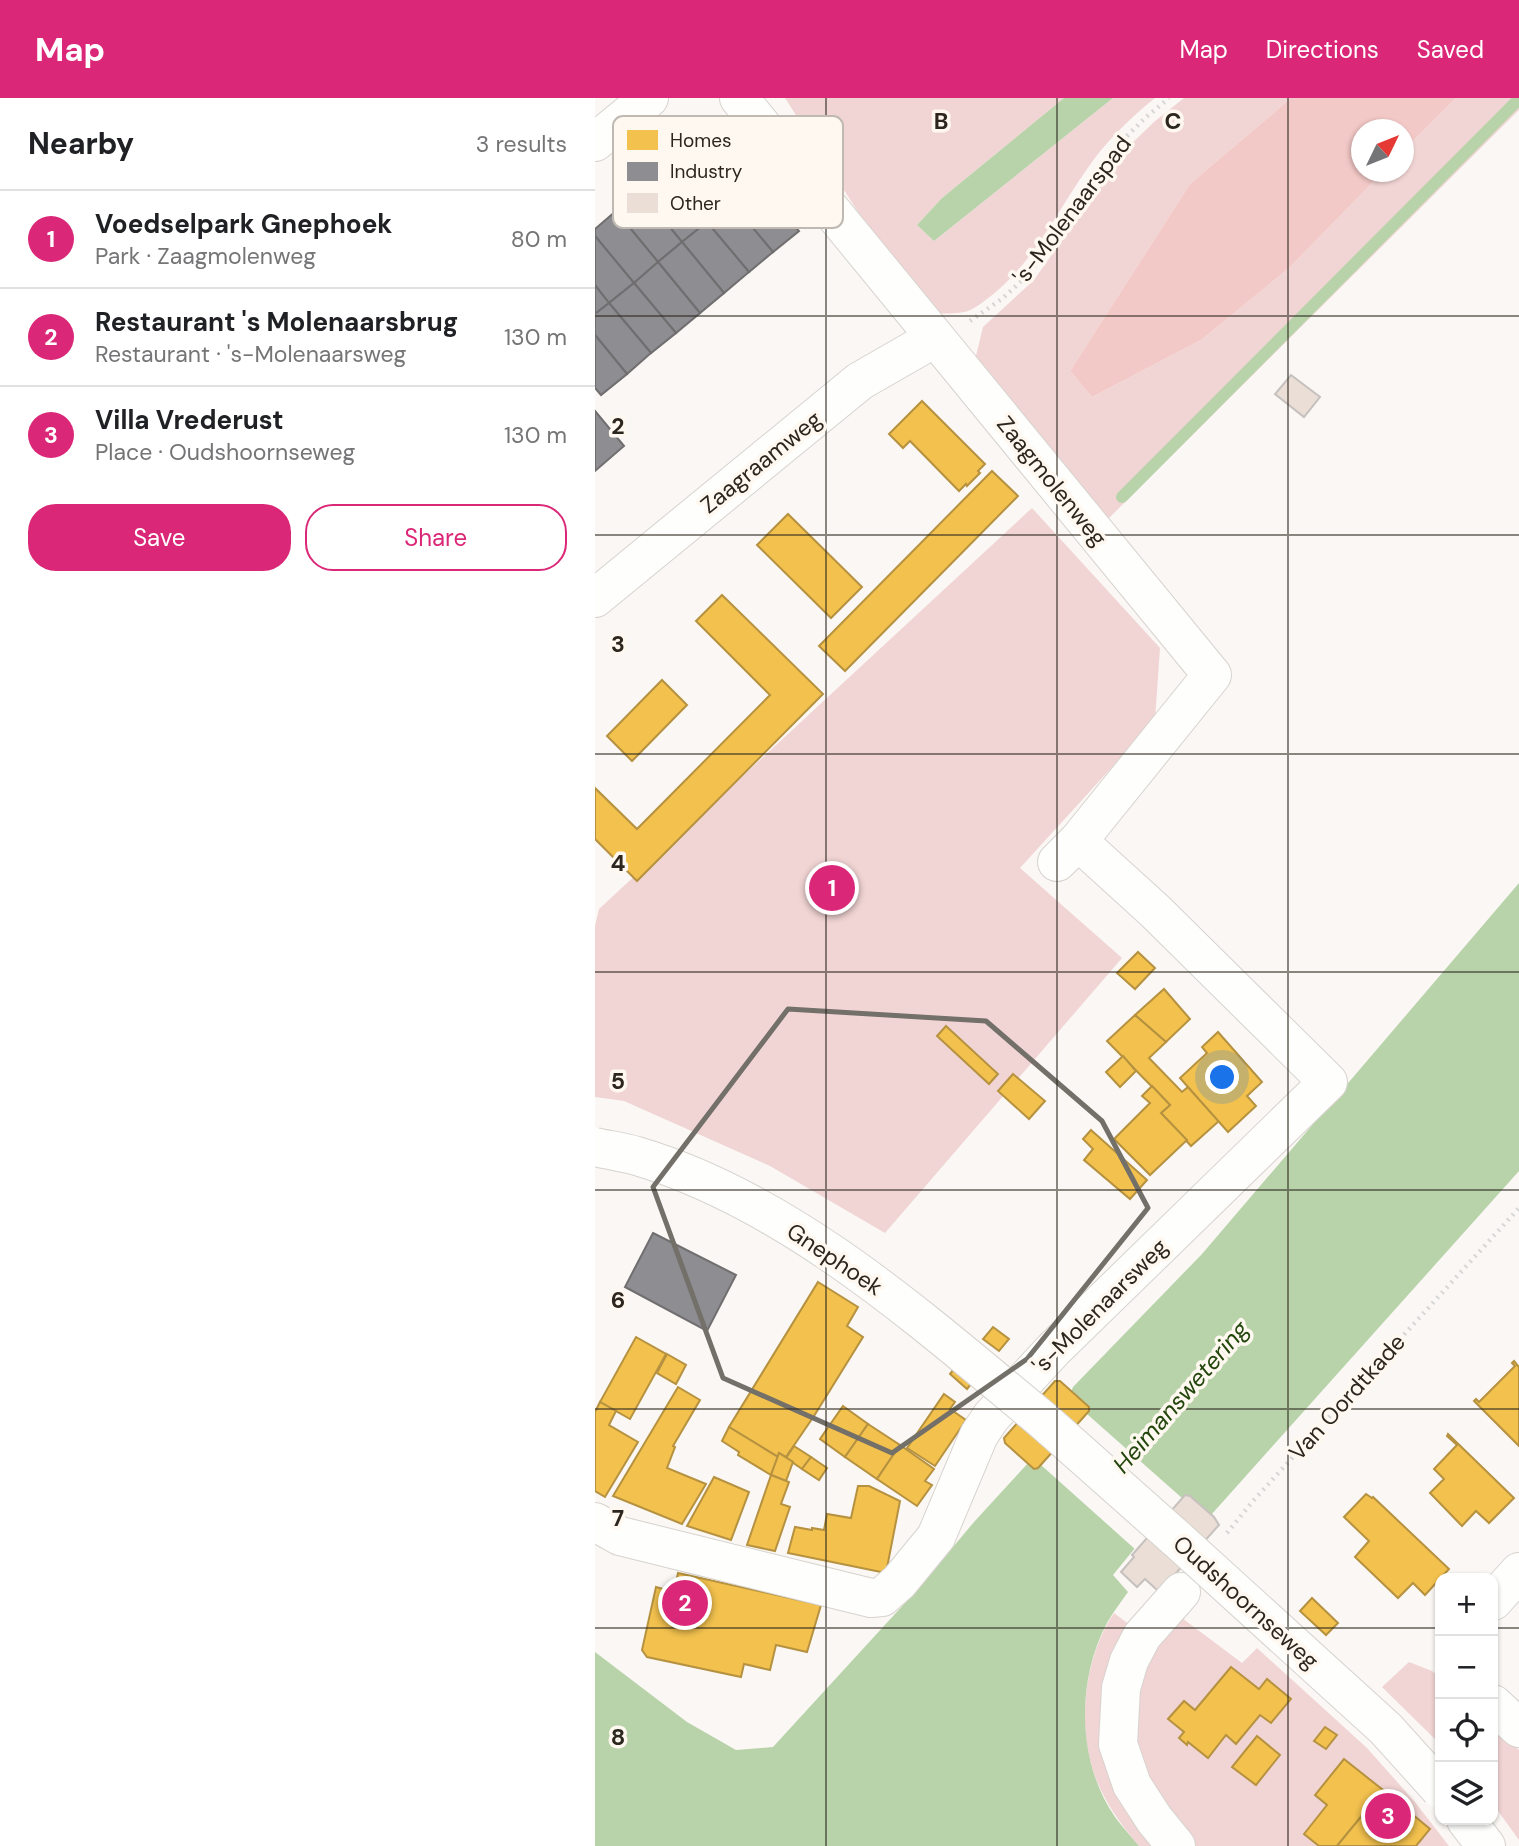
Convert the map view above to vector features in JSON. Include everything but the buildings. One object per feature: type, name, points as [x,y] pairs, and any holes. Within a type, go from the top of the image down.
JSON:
[{"type":"street","points":[[627,116],[649,98]]},
{"type":"street","name":"Zaagmolenweg","points":[[739,98],[754,116]]},
{"type":"street","points":[[595,142],[613,127]]},
{"type":"street","name":"Zaagmolenweg","points":[[843,225],[1212,675],[1067,851]]},
{"type":"street","name":"Zaagraamweg","points":[[595,598],[860,381],[935,338]]},
{"type":"street","name":"'s-Molenaarsweg","points":[[595,1522],[620,1536],[871,1598],[883,1597],[936,1537],[979,1435],[991,1418],[1053,1350],[1328,1082],[1155,911],[1067,851]]},
{"type":"street","name":"Gnephoek","points":[[595,1147],[636,1156],[704,1181],[766,1213],[845,1262],[913,1313],[1045,1422]]},
{"type":"street","name":"Oudshoornseweg","points":[[1045,1422],[1386,1729],[1435,1783]]},
{"type":"street","points":[[1498,1595],[1519,1572]]},
{"type":"street","points":[[1176,1846],[1132,1785],[1118,1744],[1121,1688],[1129,1661],[1142,1636],[1181,1592]]},
{"type":"street","points":[[1498,1709],[1519,1728]]},
{"type":"street","points":[[1470,1825],[1486,1846]]},
{"type":"path","name":"'s-Molenaarspad","points":[[935,338],[972,319],[1003,298],[1029,274],[1117,146],[1169,98]]},
{"type":"path","name":"Van Oordtkade","points":[[1221,1541],[1253,1501],[1519,1208]]},
{"type":"highlighted area","points":[[788,1009],[986,1021],[1102,1121],[1148,1208],[1027,1359],[892,1453],[723,1378],[653,1187]]},
{"type":"shaded area","points":[[785,98],[1064,98],[942,198],[917,225],[934,241],[1113,98],[1155,98],[1126,123],[1100,151],[1019,269],[991,296],[971,310],[961,313],[936,314],[885,254],[843,188],[843,116],[797,116]]},
{"type":"shaded area","points":[[1184,98],[1291,98],[1190,184],[1070,371],[1092,397],[1201,340],[1289,268],[1373,182],[1414,182],[1414,140],[1456,98],[1519,98],[1519,110],[1106,521],[975,360],[983,327],[1034,280],[1125,150]]},
{"type":"shaded area","points":[[1291,98],[1456,98],[1414,140],[1414,119],[1351,119],[1351,182],[1373,182],[1289,268],[1201,340],[1092,397],[1070,371],[1190,184]]},
{"type":"shaded area","points":[[1032,508],[1160,648],[1155,720],[1020,868],[1122,958],[885,1233],[770,1166],[624,1101],[595,1097],[595,926],[599,909]]},
{"type":"shaded area","points":[[1114,1613],[1134,1628],[1111,1766],[1163,1846],[1139,1846],[1123,1826],[1100,1788],[1087,1745],[1085,1722],[1089,1676],[1103,1632]]},
{"type":"shaded area","points":[[1178,1615],[1242,1663],[1257,1648],[1367,1748],[1415,1802],[1449,1846],[1191,1846],[1162,1814],[1130,1743],[1142,1658]]},
{"type":"shaded area","points":[[1409,1662],[1435,1674],[1435,1739],[1382,1687]]},
{"type":"shaded area","points":[[1498,1731],[1519,1750],[1519,1840],[1498,1811]]},
{"type":"water","points":[[1064,98],[1113,98],[934,241],[917,225],[942,198]]},
{"type":"water","name":"Heimanswetering","points":[[1519,883],[1519,1171],[1211,1515],[1186,1494],[1153,1526],[1113,1575],[1128,1592],[1109,1619],[1097,1646],[1086,1695],[1085,1721],[1093,1772],[1102,1795],[1115,1817],[1139,1846],[595,1846],[595,1652],[687,1722],[736,1750],[773,1747],[1050,1439],[1073,1387],[1202,1254]]},
{"type":"pier","points":[[1087,1414],[1182,1498],[1136,1550],[1041,1465]]},
{"type":"waterway","points":[[1122,497],[1519,99]]},
{"type":"place","name":"Voedselpark Gnephoek","points":[[832,888]]},
{"type":"place","name":"Restaurant 's Molenaarsbrug","points":[[685,1603]]},
{"type":"place","name":"Villa Vrederust","points":[[1388,1816]]}]
